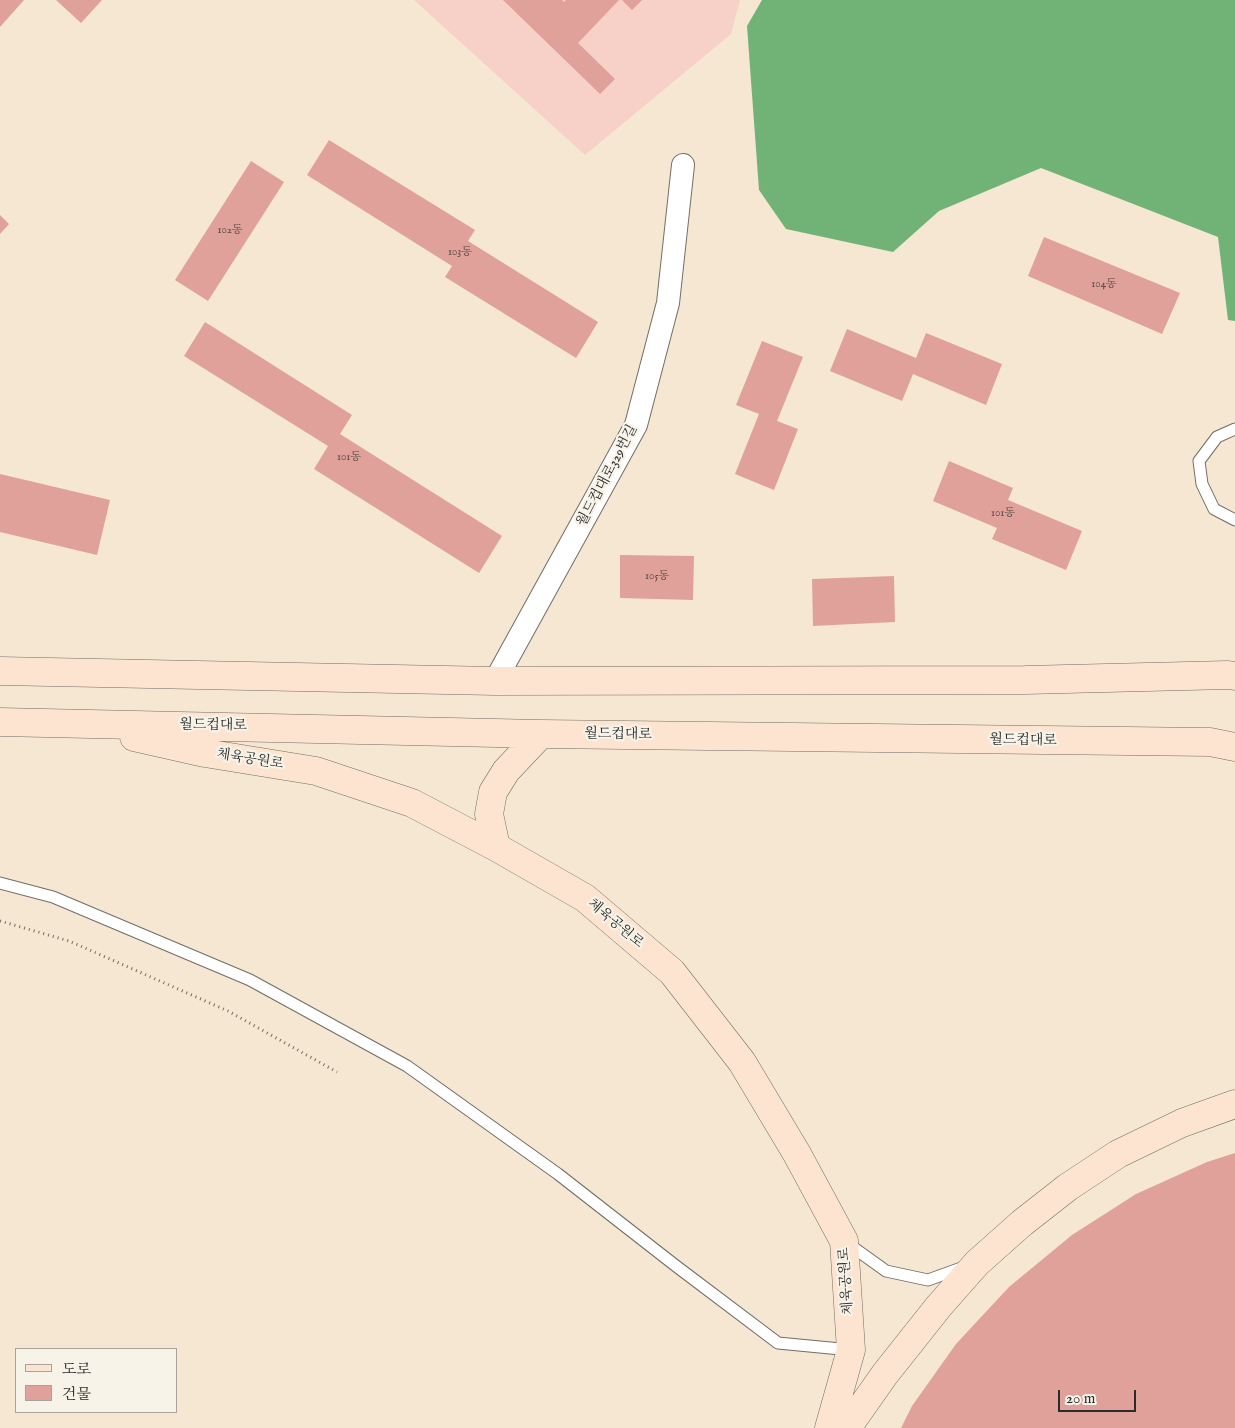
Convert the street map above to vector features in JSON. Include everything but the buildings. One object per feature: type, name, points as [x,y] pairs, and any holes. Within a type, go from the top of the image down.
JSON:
[{"type":"main road","points":[[0,671],[495,681],[1025,680],[1235,676]]},
{"type":"main road","name":"월드컵대로","points":[[0,722],[541,734],[1210,742],[1235,747]]},
{"type":"main road","name":"체육공원로","points":[[74,723],[205,753],[316,771],[412,804],[496,847],[586,898],[672,972],[742,1062],[797,1154],[844,1241],[851,1350],[830,1428]]},
{"type":"main road","points":[[496,847],[489,814],[493,792],[506,771],[541,734]]},
{"type":"main road","points":[[847,1428],[885,1374],[939,1306],[977,1263],[1068,1187],[1118,1154],[1182,1123],[1235,1104]]},
{"type":"street","name":"월드컵대로329번길","points":[[495,681],[636,425],[668,303],[684,165]]},
{"type":"lane","points":[[1235,429],[1217,437],[1199,461],[1202,484],[1214,509],[1235,520]]},
{"type":"lane","points":[[0,883],[53,897],[250,980],[407,1066],[558,1174],[778,1343],[851,1350]]},
{"type":"lane","points":[[844,1241],[886,1271],[928,1280],[977,1263]]},
{"type":"path","points":[[0,921],[69,941],[228,1011],[337,1072]]},
{"type":"shaded area","points":[[414,0],[740,0],[731,34],[585,155]]},
{"type":"green space","points":[[762,0],[1235,0],[1235,321],[1228,320],[1218,237],[1041,168],[939,211],[893,252],[786,229],[759,190],[747,26]]}]
